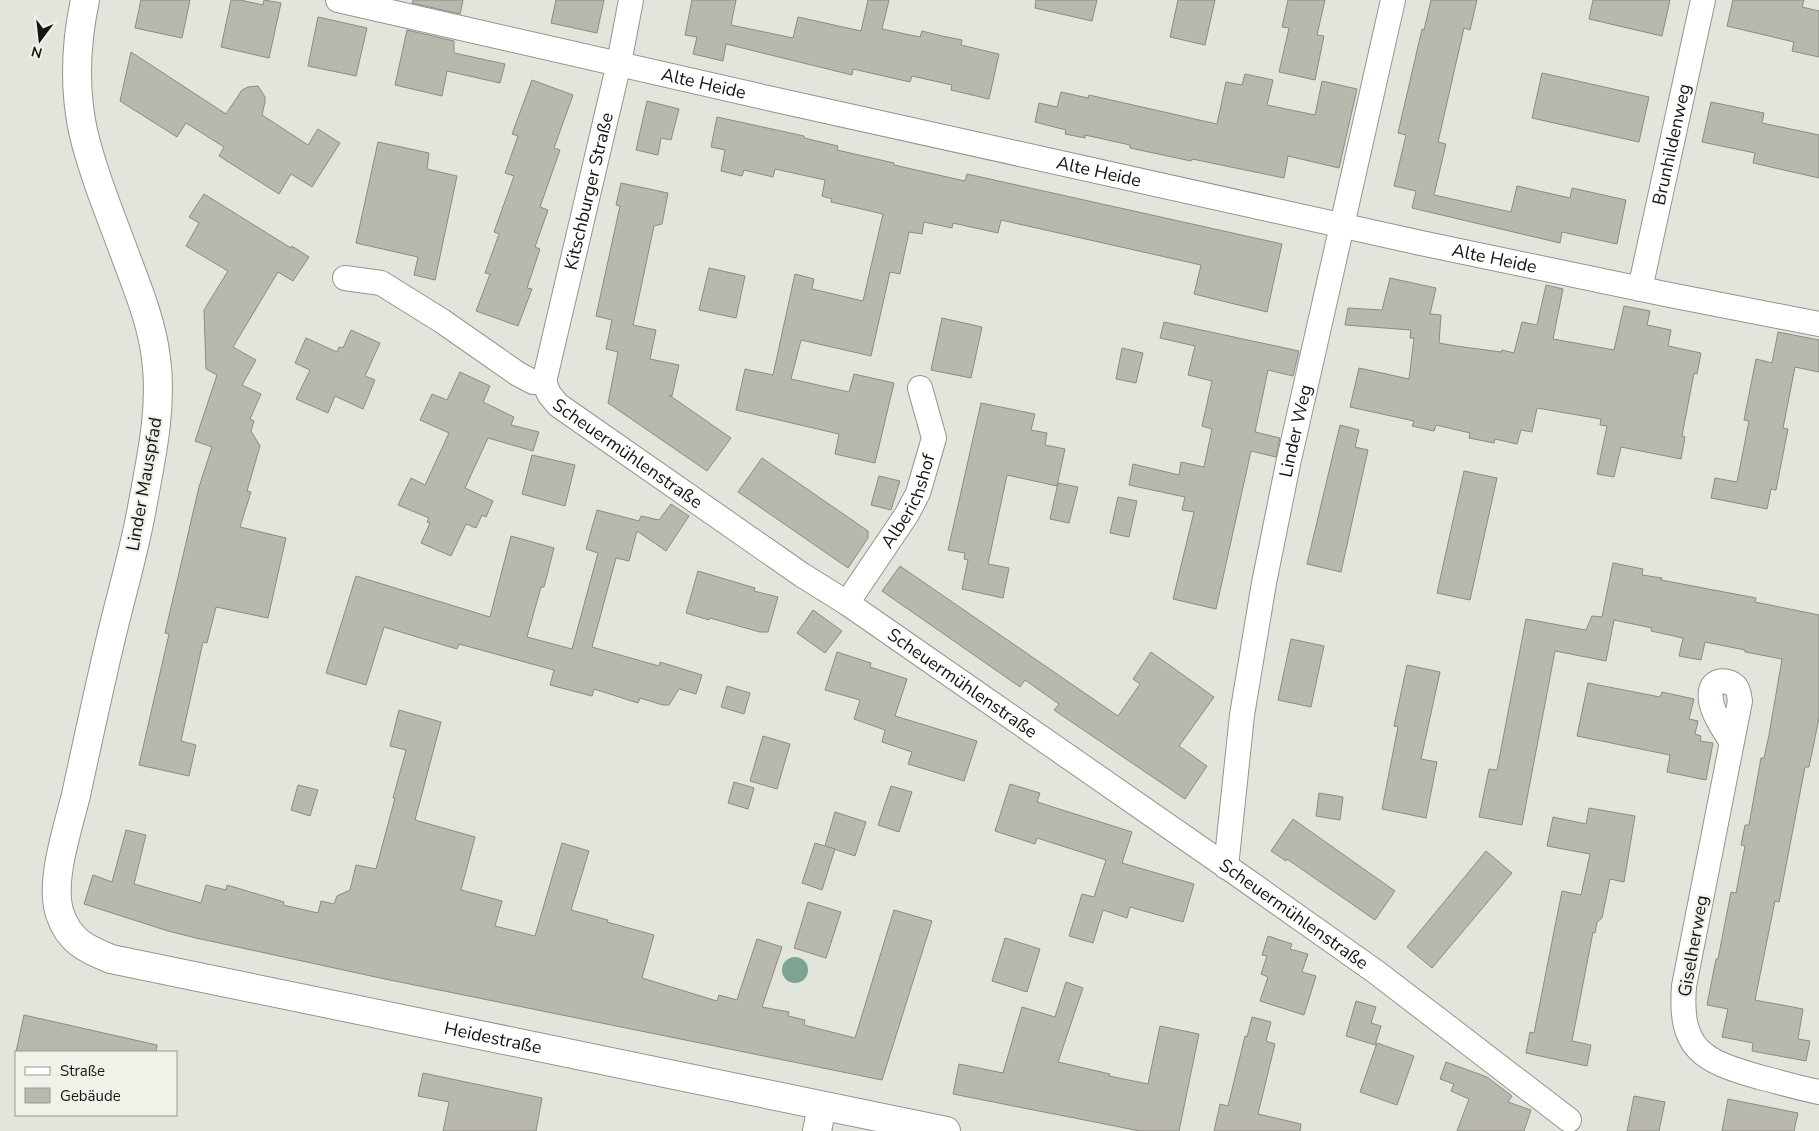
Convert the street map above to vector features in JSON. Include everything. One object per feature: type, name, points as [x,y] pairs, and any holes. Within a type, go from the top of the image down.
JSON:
[{"type":"street","name":"Linder Mauspfad","points":[[59,912],[56,889],[60,862],[95,705],[139,524],[151,458],[157,408],[156,358],[142,302],[107,205],[82,125],[77,68],[81,26],[86,0]]},
{"type":"street","name":"Alte Heide","points":[[338,0],[383,5],[782,101],[1343,225],[1640,289],[1819,324]]},
{"type":"street","name":"Kitschburger Straße","points":[[544,382],[619,63],[631,0]]},
{"type":"street","name":"Linder Weg","points":[[1226,867],[1242,715],[1264,583],[1288,464],[1393,0]]},
{"type":"street","name":"Brunhildenweg","points":[[1640,289],[1703,0]]},
{"type":"street","name":"Scheuermühlenstraße","points":[[345,278],[381,283],[442,321],[518,374],[534,382],[544,382],[549,394],[558,405],[1376,972],[1569,1120]]},
{"type":"street","name":"Alberichshof","points":[[847,604],[907,514],[918,493],[934,438],[920,388]]},
{"type":"street","name":"Giselherweg","points":[[1731,741],[1727,771],[1684,986],[1683,1021],[1699,1051],[1715,1063],[1819,1092]]},
{"type":"street","name":"Heidestraße","points":[[59,912],[71,936],[87,949],[111,959],[819,1119],[946,1131]]},
{"type":"shaded area","points":[[795,957],[804,961],[808,970],[804,979],[795,983],[786,979],[782,970],[786,961]]},
{"type":"building","points":[[141,0],[190,0],[182,38],[135,28]]},
{"type":"building","points":[[231,0],[263,5],[264,0],[281,3],[269,58],[221,47]]},
{"type":"building","points":[[413,0],[463,0],[460,14],[412,3]]},
{"type":"building","points":[[556,0],[604,0],[597,33],[551,23]]},
{"type":"building","points":[[692,0],[736,0],[731,25],[793,38],[798,17],[861,31],[868,0],[889,0],[882,29],[920,37],[922,31],[962,40],[961,45],[999,54],[989,99],[951,90],[952,85],[912,76],[910,82],[853,69],[852,75],[726,44],[723,61],[693,54],[697,37],[685,35]]},
{"type":"building","points":[[1036,0],[1097,0],[1092,21],[1035,8]]},
{"type":"building","points":[[1178,0],[1215,0],[1205,45],[1170,37]]},
{"type":"building","points":[[1288,0],[1325,0],[1317,35],[1324,36],[1315,80],[1279,72],[1289,28],[1282,27]]},
{"type":"building","points":[[1431,0],[1477,0],[1470,30],[1464,28],[1438,142],[1446,144],[1434,195],[1511,212],[1517,186],[1570,198],[1572,188],[1626,200],[1617,244],[1562,232],[1560,243],[1412,208],[1416,191],[1394,186],[1406,135],[1398,133],[1422,29],[1424,30]]},
{"type":"building","points":[[1593,0],[1670,0],[1662,36],[1589,19]]},
{"type":"building","points":[[1733,0],[1804,0],[1802,7],[1819,11],[1819,57],[1792,51],[1794,42],[1727,26]]},
{"type":"building","points":[[318,17],[367,28],[356,76],[308,66]]},
{"type":"building","points":[[407,30],[454,41],[454,53],[505,64],[500,83],[447,71],[442,96],[395,85]]},
{"type":"building","points":[[131,52],[226,114],[242,90],[258,86],[265,97],[262,115],[308,145],[318,129],[340,143],[312,187],[291,174],[279,194],[219,156],[224,147],[186,123],[177,137],[120,101]]},
{"type":"building","points":[[1542,73],[1649,97],[1639,142],[1532,118]]},
{"type":"building","points":[[1245,74],[1273,80],[1267,105],[1315,115],[1322,81],[1357,89],[1339,168],[1288,156],[1284,178],[1130,148],[1130,145],[1085,135],[1085,138],[1065,134],[1066,130],[1035,122],[1039,103],[1057,107],[1061,92],[1088,98],[1089,95],[1217,124],[1226,82],[1242,85]]},
{"type":"building","points":[[532,80],[573,95],[554,148],[560,150],[540,207],[548,210],[535,247],[540,249],[527,288],[532,289],[518,326],[476,311],[490,274],[485,273],[499,234],[494,232],[514,176],[505,173],[518,136],[512,134]]},
{"type":"building","points":[[647,101],[679,109],[671,140],[661,138],[658,155],[636,150]]},
{"type":"building","points":[[1711,102],[1764,113],[1762,123],[1819,135],[1819,178],[1753,163],[1755,153],[1702,142]]},
{"type":"building","points":[[717,117],[804,136],[804,138],[838,146],[837,150],[965,181],[967,174],[1282,244],[1267,312],[1194,294],[1201,265],[1001,220],[998,233],[953,223],[952,228],[924,222],[922,234],[909,232],[900,274],[890,272],[871,356],[801,340],[791,379],[849,392],[854,374],[894,383],[875,463],[835,454],[839,434],[736,410],[745,369],[773,375],[795,274],[814,279],[812,289],[863,301],[883,214],[831,202],[832,199],[822,196],[825,180],[775,169],[773,177],[744,170],[742,176],[721,171],[725,150],[711,147]]},
{"type":"building","points":[[378,142],[429,153],[427,169],[457,176],[435,280],[414,275],[418,257],[356,243]]},
{"type":"building","points":[[621,183],[668,193],[662,224],[654,226],[633,325],[656,330],[650,359],[679,365],[672,396],[669,395],[731,438],[707,471],[608,403],[618,352],[606,349],[612,320],[596,316],[620,206],[616,205]]},
{"type":"building","points":[[204,194],[291,248],[292,246],[309,257],[293,281],[278,272],[233,347],[256,360],[242,385],[261,394],[250,419],[254,421],[251,431],[260,446],[247,491],[251,492],[240,527],[286,538],[268,618],[216,607],[207,643],[203,642],[181,741],[196,745],[189,776],[139,765],[169,634],[165,633],[199,487],[212,447],[195,441],[217,375],[206,369],[204,310],[228,271],[186,246],[199,223],[189,217]]},
{"type":"building","points":[[709,268],[745,276],[736,318],[699,310]]},
{"type":"building","points":[[1390,278],[1436,288],[1430,314],[1441,315],[1439,343],[1501,352],[1502,350],[1514,353],[1522,322],[1537,325],[1546,285],[1563,289],[1553,339],[1614,350],[1624,306],[1650,311],[1647,325],[1671,330],[1668,346],[1701,353],[1697,374],[1694,373],[1682,436],[1685,437],[1681,459],[1621,447],[1614,477],[1597,474],[1607,426],[1600,425],[1601,419],[1537,408],[1532,432],[1521,430],[1517,444],[1495,439],[1494,443],[1469,438],[1470,433],[1436,425],[1434,431],[1412,426],[1414,421],[1350,407],[1359,368],[1409,379],[1414,338],[1410,338],[1411,330],[1345,325],[1348,308],[1382,310]]},
{"type":"building","points":[[942,318],[982,327],[971,378],[931,370]]},
{"type":"building","points":[[1164,322],[1299,351],[1293,376],[1268,370],[1255,432],[1280,438],[1276,457],[1251,451],[1216,609],[1173,599],[1194,512],[1182,510],[1185,497],[1129,485],[1133,464],[1179,475],[1181,462],[1204,467],[1212,429],[1202,426],[1212,381],[1188,375],[1195,346],[1160,338]]},
{"type":"building","points":[[351,330],[380,343],[365,376],[375,380],[363,409],[335,396],[328,413],[296,399],[310,370],[295,363],[306,338],[337,352],[339,347],[343,348]]},
{"type":"building","points":[[1778,332],[1819,340],[1819,372],[1795,367],[1783,428],[1788,429],[1776,490],[1771,489],[1767,509],[1711,498],[1715,478],[1737,482],[1749,421],[1744,420],[1756,359],[1772,363]]},
{"type":"building","points":[[1122,348],[1143,353],[1136,383],[1116,379]]},
{"type":"building","points":[[460,372],[490,386],[483,402],[514,417],[511,425],[539,432],[533,451],[488,438],[465,488],[493,501],[486,517],[482,515],[476,528],[466,524],[451,556],[421,543],[430,523],[427,522],[429,518],[398,505],[411,478],[425,485],[449,433],[420,420],[432,394],[447,400]]},
{"type":"building","points":[[981,403],[1035,414],[1031,430],[1047,433],[1045,445],[1065,449],[1057,486],[1007,475],[988,564],[1009,568],[1003,598],[962,589],[968,560],[964,559],[965,553],[948,550]]},
{"type":"building","points":[[1340,425],[1359,430],[1355,447],[1368,450],[1341,572],[1307,564]]},
{"type":"building","points":[[532,455],[575,465],[565,506],[522,494]]},
{"type":"building","points":[[762,458],[868,531],[868,538],[848,568],[738,492]]},
{"type":"building","points":[[1464,471],[1497,478],[1470,600],[1437,593]]},
{"type":"building","points":[[879,476],[900,481],[891,510],[871,505]]},
{"type":"building","points":[[1058,483],[1078,487],[1069,523],[1050,519]]},
{"type":"building","points":[[1118,497],[1137,501],[1129,537],[1110,533]]},
{"type":"building","points":[[671,504],[689,516],[666,551],[637,531],[629,561],[616,558],[592,647],[659,666],[660,662],[702,675],[696,694],[679,689],[669,705],[640,698],[638,703],[594,689],[592,696],[550,685],[554,670],[459,644],[457,649],[384,627],[366,685],[326,673],[356,576],[490,617],[511,536],[554,548],[544,587],[541,587],[527,637],[572,649],[598,553],[586,549],[597,510],[639,521],[641,516],[659,520]]},
{"type":"building","points":[[1613,563],[1643,569],[1642,575],[1662,578],[1661,580],[1756,598],[1755,602],[1819,615],[1819,718],[1809,767],[1805,767],[1779,902],[1775,901],[1755,1000],[1803,1009],[1798,1039],[1810,1041],[1806,1061],[1752,1051],[1753,1043],[1722,1037],[1728,1009],[1707,1005],[1731,892],[1736,893],[1745,846],[1741,845],[1745,825],[1749,825],[1761,758],[1764,758],[1782,659],[1705,642],[1701,660],[1679,656],[1683,638],[1651,631],[1652,628],[1614,620],[1606,661],[1555,651],[1522,825],[1479,817],[1489,769],[1497,770],[1526,619],[1586,630],[1592,616],[1602,617]]},
{"type":"building","points":[[900,566],[1118,716],[1140,684],[1133,679],[1151,652],[1214,697],[1179,746],[1207,766],[1185,799],[1054,710],[1059,704],[1025,680],[1020,687],[882,591]]},
{"type":"building","points":[[698,571],[755,588],[754,591],[778,597],[768,632],[760,632],[686,613]]},
{"type":"building","points":[[813,610],[842,631],[825,653],[797,633]]},
{"type":"building","points":[[1291,639],[1324,646],[1311,707],[1278,700]]},
{"type":"building","points":[[837,652],[871,663],[870,667],[907,679],[895,716],[977,741],[964,781],[908,764],[912,752],[882,742],[885,730],[854,719],[860,700],[825,690]]},
{"type":"building","points":[[1407,665],[1440,672],[1421,759],[1437,762],[1426,818],[1382,809],[1398,727],[1394,726]]},
{"type":"building","points":[[1588,683],[1660,697],[1662,692],[1694,699],[1689,719],[1698,721],[1695,734],[1701,736],[1700,741],[1713,743],[1706,780],[1667,772],[1670,755],[1577,736]]},
{"type":"building","points":[[727,686],[750,693],[744,714],[721,707]]},
{"type":"building","points":[[399,710],[441,722],[415,820],[475,837],[461,890],[502,901],[495,926],[535,936],[562,843],[589,851],[571,910],[654,935],[642,978],[717,1001],[719,995],[737,1000],[757,939],[782,947],[762,1007],[789,1012],[788,1016],[805,1020],[804,1025],[855,1038],[894,910],[932,921],[882,1080],[385,979],[196,938],[84,904],[93,875],[112,882],[126,830],[146,835],[134,884],[201,903],[206,885],[226,890],[227,885],[284,902],[283,905],[318,913],[321,901],[334,904],[337,896],[350,890],[356,865],[376,869],[406,750],[390,746]]},
{"type":"building","points":[[763,736],[790,744],[777,789],[750,781]]},
{"type":"building","points":[[734,782],[754,788],[748,809],[728,803]]},
{"type":"building","points":[[1010,784],[1040,793],[1037,802],[1132,832],[1122,863],[1194,884],[1183,922],[1130,907],[1127,918],[1103,910],[1093,943],[1069,936],[1082,894],[1094,897],[1106,860],[1037,838],[1035,844],[995,831]]},
{"type":"building","points":[[298,785],[318,790],[310,816],[291,810]]},
{"type":"building","points":[[891,786],[912,792],[899,832],[878,825]]},
{"type":"building","points":[[1319,793],[1343,797],[1340,820],[1316,816]]},
{"type":"building","points":[[1589,808],[1635,816],[1624,882],[1610,879],[1602,918],[1597,922],[1595,933],[1593,932],[1572,1041],[1591,1045],[1587,1066],[1526,1053],[1530,1032],[1534,1033],[1562,891],[1581,895],[1590,854],[1547,846],[1553,817],[1586,824]]},
{"type":"building","points":[[835,812],[866,822],[855,856],[825,846]]},
{"type":"building","points":[[1293,819],[1395,891],[1375,920],[1287,859],[1286,861],[1271,851]]},
{"type":"building","points":[[815,843],[835,849],[822,890],[802,883]]},
{"type":"building","points":[[1486,851],[1512,873],[1432,968],[1407,947]]},
{"type":"building","points":[[808,902],[841,912],[826,958],[794,948]]},
{"type":"building","points":[[1268,936],[1292,944],[1290,949],[1308,954],[1302,972],[1316,976],[1304,1015],[1260,1001],[1268,977],[1261,974],[1267,956],[1262,955]]},
{"type":"building","points":[[1005,938],[1040,949],[1027,992],[992,981]]},
{"type":"building","points":[[1066,982],[1083,988],[1058,1062],[1148,1084],[1160,1026],[1199,1034],[1179,1131],[1140,1131],[953,1094],[959,1064],[1003,1073],[1022,1007],[1055,1017]]},
{"type":"building","points":[[1356,1001],[1376,1007],[1371,1023],[1381,1026],[1375,1045],[1346,1036]]},
{"type":"building","points":[[24,1015],[157,1045],[156,1051],[16,1051]]},
{"type":"building","points":[[1252,1017],[1271,1022],[1266,1041],[1275,1044],[1258,1114],[1301,1124],[1300,1131],[1214,1131],[1220,1104],[1228,1106],[1245,1036],[1247,1037]]},
{"type":"building","points":[[1377,1043],[1414,1056],[1397,1105],[1360,1092]]},
{"type":"building","points":[[1446,1062],[1487,1077],[1512,1096],[1508,1102],[1531,1110],[1524,1131],[1457,1131],[1469,1099],[1451,1091],[1454,1084],[1440,1079]]},
{"type":"building","points":[[423,1073],[542,1098],[536,1131],[443,1131],[449,1102],[418,1096]]},
{"type":"building","points":[[1634,1096],[1665,1102],[1659,1131],[1627,1131]]},
{"type":"building","points":[[1728,1099],[1798,1113],[1794,1131],[1722,1131]]}]
